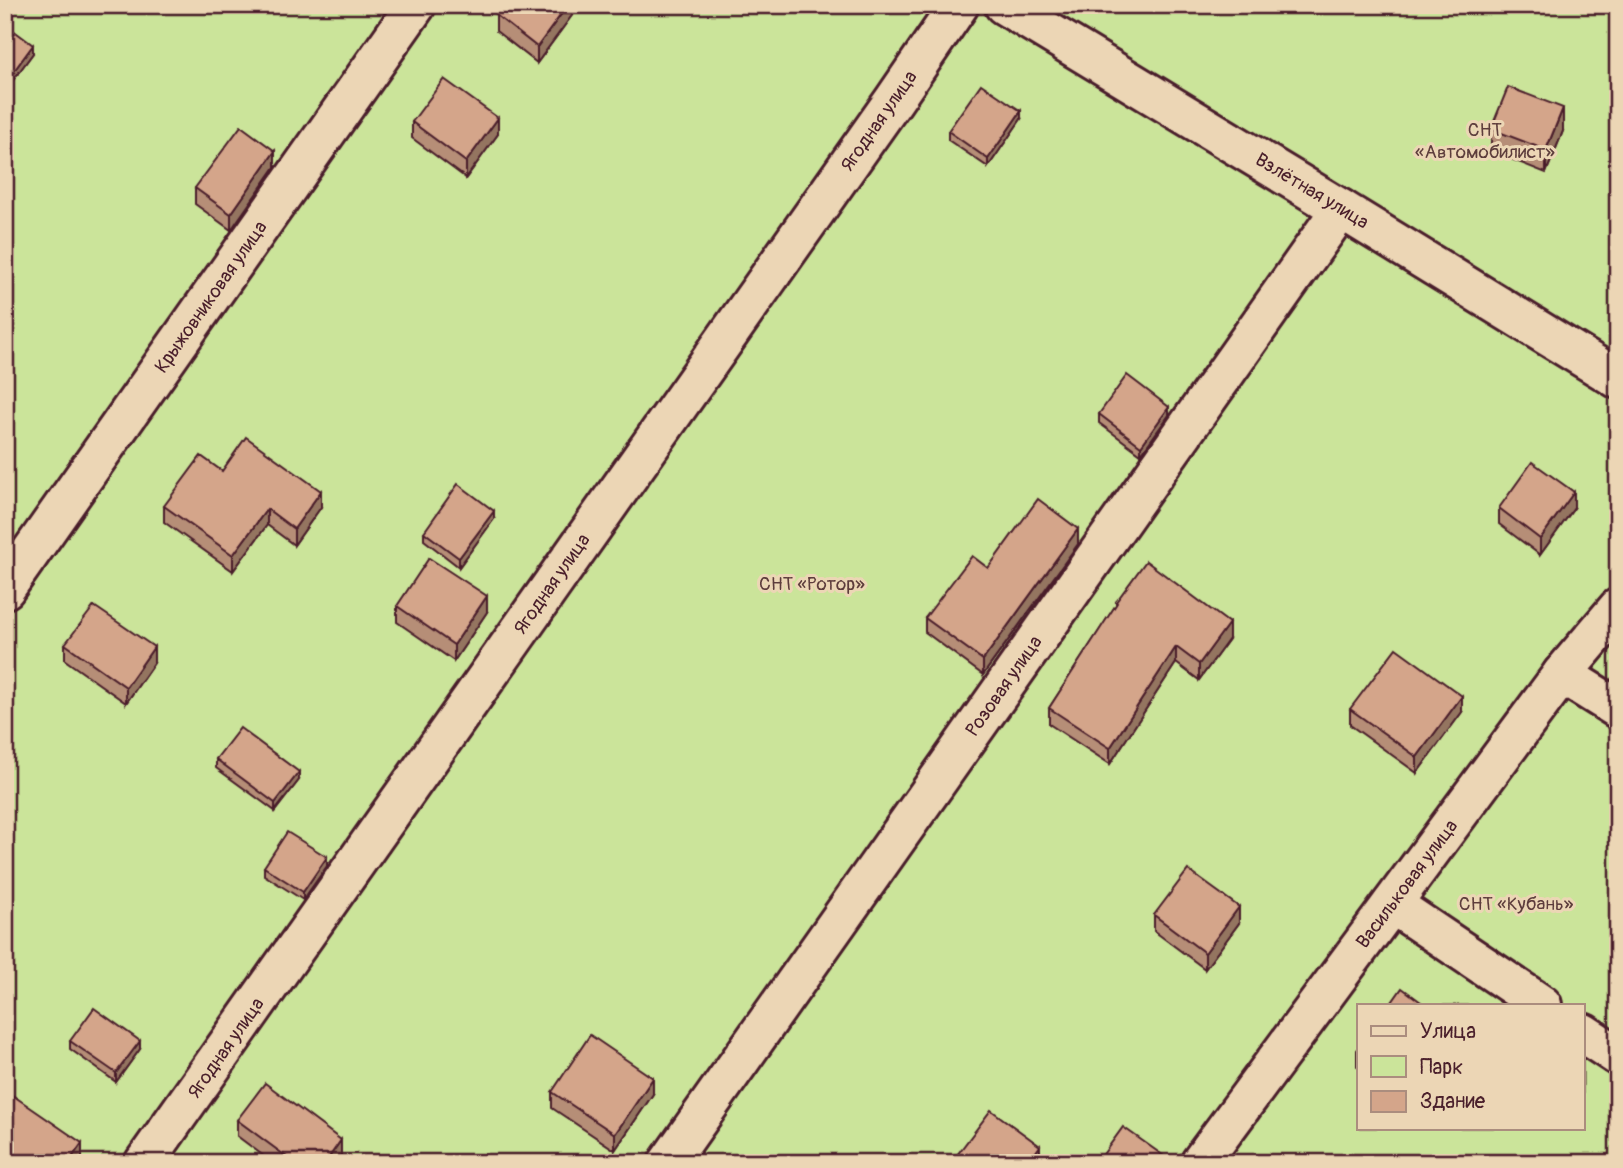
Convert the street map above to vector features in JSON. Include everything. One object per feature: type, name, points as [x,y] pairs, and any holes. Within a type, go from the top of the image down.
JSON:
[{"type":"street","name":"Крыжовниковая улица","points":[[5,589],[416,5]]},
{"type":"street","name":"Ягодная улица","points":[[144,1163],[959,5]]},
{"type":"street","name":"Взлётная улица","points":[[1004,5],[1618,379]]},
{"type":"street","name":"Розовая улица","points":[[668,1163],[1341,209]]},
{"type":"street","name":"Васильковая улица","points":[[1215,1158],[1392,904],[1562,674],[1618,608]]},
{"type":"street","points":[[1562,674],[1618,709]]},
{"type":"street","points":[[1392,904],[1541,1004]]},
{"type":"street","points":[[1584,1033],[1618,1056]]},
{"type":"green space","name":"СНТ «Ротор»","points":[[5,5],[1618,5],[1618,1163],[5,1163]]},
{"type":"building","points":[[503,5],[568,5],[537,47],[496,15]]},
{"type":"building","points":[[5,24],[33,45],[8,79],[5,77]]},
{"type":"building","points":[[444,79],[498,118],[466,162],[412,122]]},
{"type":"building","points":[[981,84],[1021,111],[988,159],[948,131]]},
{"type":"building","points":[[1508,87],[1563,108],[1546,150],[1491,129]]},
{"type":"building","points":[[241,126],[275,151],[231,214],[195,188]]},
{"type":"building","points":[[1127,375],[1169,407],[1141,446],[1099,414]]},
{"type":"building","points":[[246,437],[321,491],[294,529],[267,509],[233,555],[164,506],[201,456],[222,471]]},
{"type":"building","points":[[1532,462],[1574,492],[1540,539],[1499,508]]},
{"type":"building","points":[[458,484],[494,511],[459,558],[424,532]]},
{"type":"building","points":[[1038,499],[1078,529],[983,660],[925,618],[972,556],[988,568]]},
{"type":"building","points":[[429,558],[487,596],[454,645],[397,606]]},
{"type":"building","points":[[1146,561],[1229,623],[1199,664],[1176,647],[1110,748],[1049,708],[1116,602]]},
{"type":"building","points":[[94,606],[154,647],[126,687],[65,644]]},
{"type":"building","points":[[1396,648],[1462,696],[1417,757],[1350,709]]},
{"type":"building","points":[[240,728],[299,772],[275,803],[216,759]]},
{"type":"building","points":[[287,832],[327,857],[303,892],[264,867]]},
{"type":"building","points":[[1188,870],[1239,907],[1205,953],[1154,915]]},
{"type":"building","points":[[1402,988],[1424,1004],[1391,1004]]},
{"type":"building","points":[[94,1008],[140,1041],[116,1073],[70,1041]]},
{"type":"building","points":[[590,1035],[653,1078],[615,1134],[552,1092]]},
{"type":"building","points":[[265,1083],[341,1140],[325,1163],[295,1163],[237,1120]]},
{"type":"building","points":[[5,1090],[82,1143],[68,1163],[5,1163]]},
{"type":"building","points":[[991,1110],[1040,1146],[1028,1163],[951,1163]]},
{"type":"building","points":[[1123,1127],[1168,1159],[1165,1163],[1103,1163],[1099,1160]]},
{"type":"park label","name":"СНТ «Автомобилист»","points":[[1485,141]]},
{"type":"park label","name":"СНТ «Кубань»","points":[[1516,904]]}]
